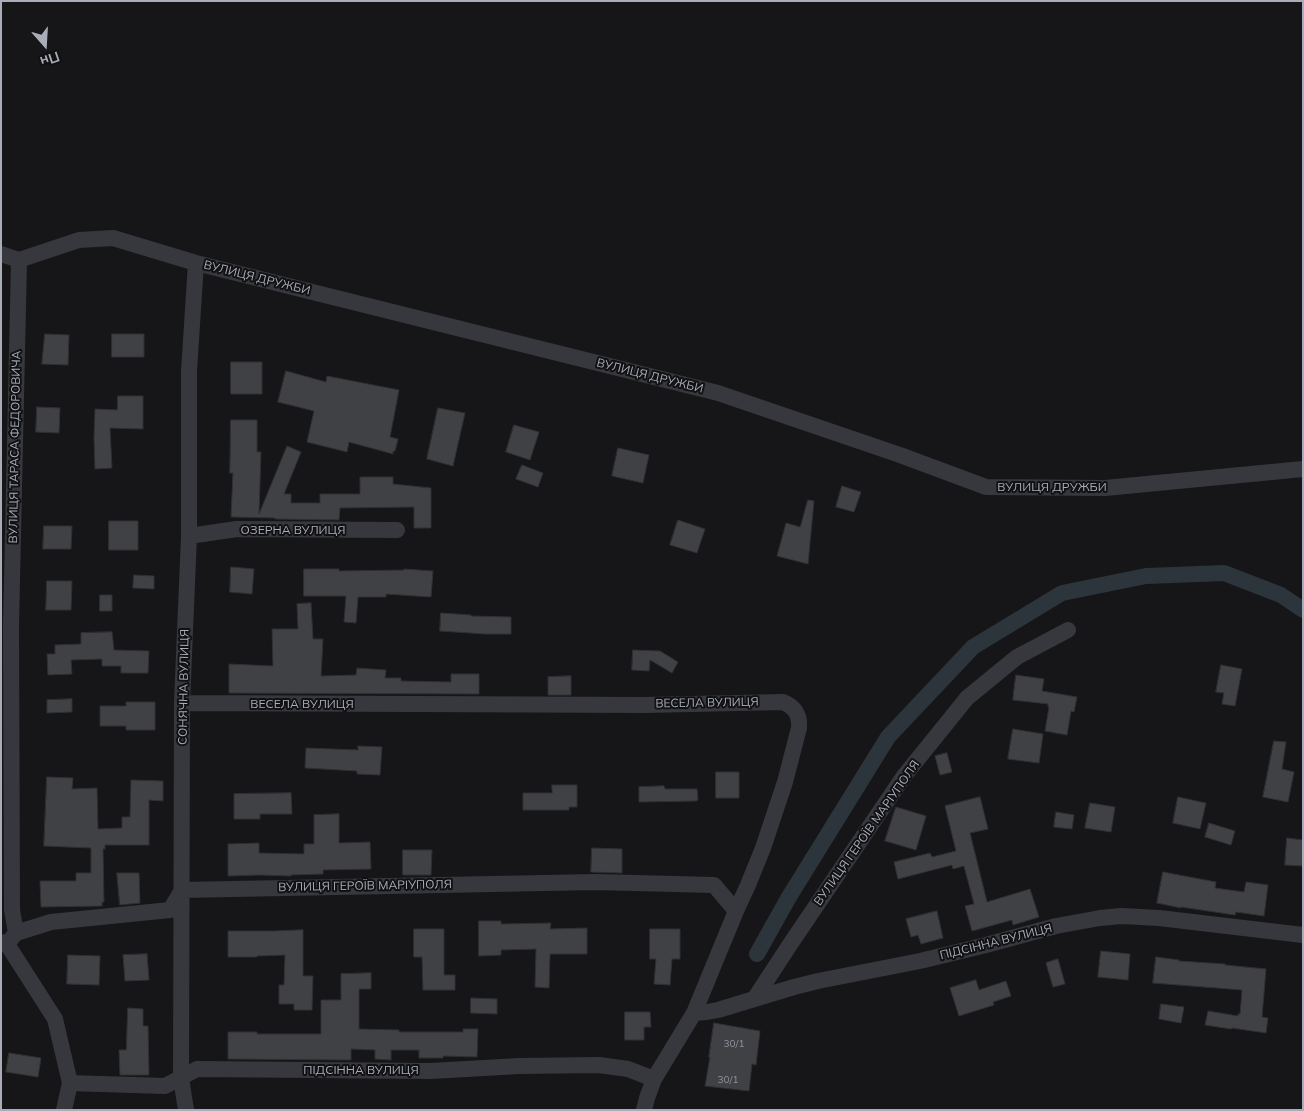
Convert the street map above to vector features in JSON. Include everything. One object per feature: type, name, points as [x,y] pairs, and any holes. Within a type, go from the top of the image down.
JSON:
[{"type":"street","name":"ВУЛИЦЯ ДРУЖБИ","points":[[19,260],[78,240],[113,238],[196,263],[718,393],[900,455],[986,487],[1105,488],[1303,469]]},
{"type":"street","points":[[1,254],[19,260]]},
{"type":"street","name":"ВУЛИЦЯ ТАРАСА ФЕДОРОВИЧА","points":[[19,260],[11,626],[12,910],[8,940],[55,1019],[70,1082],[64,1110]]},
{"type":"street","name":"СОНЯЧНА ВУЛИЦЯ","points":[[186,1110],[181,1078],[182,703],[189,536],[189,371],[196,263]]},
{"type":"street","name":"ОЗЕРНА ВУЛИЦЯ","points":[[189,536],[237,529],[397,530]]},
{"type":"street","name":"ВУЛИЦЯ ГЕРОЇВ МАРІУПОЛЯ","points":[[755,998],[788,946],[904,776],[968,698],[1017,657],[1068,630]]},
{"type":"street","name":"ВЕСЕЛА ВУЛИЦЯ","points":[[182,703],[645,705],[783,702],[790,704],[798,715],[799,728],[785,782],[763,848],[694,1013],[654,1079],[644,1110]]},
{"type":"street","name":"ВУЛИЦЯ ГЕРОЇВ МАРІУПОЛЯ","points":[[182,890],[596,882],[714,885],[736,911]]},
{"type":"street","points":[[8,940],[51,922],[170,910],[182,890]]},
{"type":"street","name":"ПІДСІННА ВУЛИЦЯ","points":[[694,1013],[718,1010],[818,981],[920,961],[1056,926],[1100,918],[1121,916],[1159,918],[1303,935]]},
{"type":"street","name":"ПІДСІННА ВУЛИЦЯ","points":[[70,1082],[165,1086],[197,1069],[430,1071],[572,1064],[599,1064],[618,1067],[654,1079]]},
{"type":"building","points":[[45,334],[69,335],[68,365],[42,364]]},
{"type":"building","points":[[112,334],[144,334],[144,357],[112,357]]},
{"type":"building","points":[[231,362],[262,362],[262,394],[231,394]]},
{"type":"building","points":[[286,371],[326,382],[327,376],[399,390],[390,437],[398,439],[393,454],[349,442],[347,452],[307,442],[314,411],[278,402]]},
{"type":"building","points":[[118,396],[143,396],[143,429],[110,428],[112,468],[95,469],[95,409],[117,410]]},
{"type":"building","points":[[37,407],[60,408],[59,433],[36,432]]},
{"type":"building","points":[[438,408],[465,413],[453,466],[427,459]]},
{"type":"building","points":[[231,420],[257,420],[257,452],[261,452],[259,514],[287,446],[301,452],[284,494],[291,494],[291,503],[320,503],[320,494],[360,494],[360,477],[393,477],[393,484],[431,488],[431,528],[414,528],[414,507],[340,508],[339,520],[231,517],[233,473],[230,473]]},
{"type":"building","points":[[514,425],[539,432],[530,460],[506,452]]},
{"type":"building","points":[[618,448],[649,455],[643,483],[612,476]]},
{"type":"building","points":[[522,465],[543,473],[538,487],[516,479]]},
{"type":"building","points":[[842,486],[861,492],[854,512],[836,507]]},
{"type":"building","points":[[808,500],[814,501],[808,564],[777,556],[786,523],[800,527]]},
{"type":"building","points":[[678,520],[705,529],[697,553],[670,545]]},
{"type":"building","points":[[109,521],[138,521],[138,550],[109,550]]},
{"type":"building","points":[[44,526],[72,526],[71,549],[43,549]]},
{"type":"building","points":[[231,567],[254,569],[252,594],[230,592]]},
{"type":"building","points":[[304,569],[339,569],[339,571],[404,569],[433,571],[431,597],[386,594],[386,597],[358,597],[356,623],[344,622],[346,596],[304,596]]},
{"type":"building","points":[[134,575],[154,576],[154,589],[133,588]]},
{"type":"building","points":[[47,581],[72,581],[71,610],[46,610]]},
{"type":"building","points":[[100,595],[112,595],[112,611],[100,611]]},
{"type":"building","points":[[311,603],[313,639],[323,639],[321,676],[356,675],[357,668],[386,670],[385,678],[401,678],[401,681],[451,682],[451,674],[479,674],[479,694],[229,693],[229,664],[273,666],[272,629],[298,629],[297,604]]},
{"type":"building","points":[[441,613],[511,617],[511,634],[440,631]]},
{"type":"building","points":[[112,632],[114,650],[149,651],[148,673],[121,673],[121,666],[102,666],[102,659],[71,660],[72,674],[48,675],[47,654],[55,654],[55,645],[81,644],[81,633]]},
{"type":"building","points":[[633,650],[660,651],[678,662],[672,673],[650,660],[649,671],[632,670]]},
{"type":"building","points":[[1221,665],[1242,669],[1235,706],[1222,704],[1224,693],[1216,692]]},
{"type":"building","points":[[1016,675],[1044,679],[1042,691],[1077,697],[1074,712],[1071,711],[1067,735],[1045,731],[1048,704],[1013,700]]},
{"type":"building","points":[[571,676],[571,695],[548,695],[548,677]]},
{"type":"building","points":[[72,699],[72,712],[47,713],[47,700]]},
{"type":"building","points":[[126,702],[155,702],[155,730],[126,730],[126,726],[100,726],[100,706],[126,706]]},
{"type":"building","points":[[1013,729],[1043,734],[1039,763],[1008,759]]},
{"type":"building","points":[[1274,741],[1286,742],[1282,769],[1294,772],[1288,802],[1263,797]]},
{"type":"building","points":[[358,746],[382,747],[380,775],[357,774],[357,771],[305,768],[306,748],[358,750]]},
{"type":"building","points":[[947,753],[952,772],[940,775],[935,756]]},
{"type":"building","points":[[716,772],[739,772],[739,798],[716,798]]},
{"type":"building","points":[[47,777],[73,778],[72,789],[97,788],[98,829],[122,828],[122,817],[130,817],[131,780],[163,781],[163,801],[149,800],[149,845],[105,845],[105,849],[103,849],[104,902],[102,902],[102,906],[41,907],[40,881],[76,881],[76,873],[91,873],[91,848],[44,846]]},
{"type":"building","points":[[552,785],[577,785],[577,807],[569,807],[569,810],[523,810],[523,793],[552,793]]},
{"type":"building","points":[[664,786],[665,789],[697,789],[698,800],[639,802],[639,787]]},
{"type":"building","points":[[291,793],[292,814],[260,814],[260,819],[234,819],[234,794]]},
{"type":"building","points":[[980,797],[988,829],[970,833],[987,902],[1030,889],[1039,917],[1013,925],[1012,920],[972,931],[965,906],[974,904],[964,866],[953,869],[952,865],[898,879],[894,862],[930,853],[932,857],[956,851],[945,806]]},
{"type":"building","points":[[1178,797],[1206,803],[1200,829],[1173,823]]},
{"type":"building","points":[[1090,803],[1115,807],[1111,832],[1085,828]]},
{"type":"building","points":[[896,807],[926,816],[916,850],[885,841]]},
{"type":"building","points":[[1056,812],[1074,815],[1072,829],[1054,827]]},
{"type":"building","points":[[339,814],[339,843],[370,842],[371,869],[323,870],[323,874],[291,876],[228,876],[228,844],[259,843],[259,853],[304,854],[304,844],[314,844],[314,815]]},
{"type":"building","points":[[1209,823],[1235,831],[1231,845],[1205,837]]},
{"type":"building","points":[[1287,838],[1303,840],[1303,866],[1285,865]]},
{"type":"building","points":[[592,848],[622,849],[622,873],[591,872]]},
{"type":"building","points":[[403,850],[432,850],[431,875],[403,875]]},
{"type":"building","points":[[1163,872],[1216,882],[1215,888],[1244,892],[1246,882],[1268,885],[1264,916],[1236,912],[1235,915],[1157,903]]},
{"type":"building","points":[[117,873],[139,873],[140,903],[120,905]]},
{"type":"building","points":[[937,911],[943,938],[921,944],[918,935],[911,937],[906,919]]},
{"type":"building","points":[[479,921],[501,921],[501,924],[551,923],[550,929],[587,928],[587,954],[550,954],[549,988],[535,987],[536,949],[501,950],[501,955],[479,956]]},
{"type":"building","points":[[414,929],[444,929],[444,975],[455,975],[455,990],[423,990],[422,957],[414,957]]},
{"type":"building","points":[[650,929],[680,929],[680,959],[672,959],[670,985],[654,984],[656,959],[650,959]]},
{"type":"building","points":[[303,930],[303,976],[313,976],[312,1010],[294,1010],[294,1004],[279,1004],[279,985],[284,985],[285,955],[228,957],[228,931]]},
{"type":"building","points":[[1101,951],[1130,954],[1128,980],[1098,977]]},
{"type":"building","points":[[147,954],[149,980],[125,981],[123,955]]},
{"type":"building","points":[[68,955],[100,956],[99,985],[67,984]]},
{"type":"building","points":[[1156,957],[1266,969],[1262,1017],[1268,1018],[1266,1033],[1205,1025],[1208,1011],[1238,1016],[1240,1014],[1242,990],[1153,983]]},
{"type":"building","points":[[1058,959],[1065,984],[1053,987],[1046,963]]},
{"type":"building","points":[[371,973],[371,989],[359,989],[359,1029],[399,1030],[399,1032],[463,1032],[463,1029],[478,1029],[477,1057],[443,1056],[443,1058],[419,1058],[419,1050],[391,1050],[391,1060],[375,1059],[375,1050],[351,1049],[351,1060],[228,1059],[228,1032],[321,1034],[321,1000],[341,1000],[341,974]]},
{"type":"building","points":[[976,980],[979,990],[1006,981],[1011,996],[993,1002],[994,1005],[959,1016],[950,988]]},
{"type":"building","points":[[471,998],[497,999],[497,1014],[471,1013]]},
{"type":"building","points":[[1161,1004],[1184,1007],[1181,1023],[1159,1019]]},
{"type":"building","points":[[128,1008],[143,1009],[143,1026],[148,1026],[149,1075],[120,1075],[119,1050],[126,1050]]},
{"type":"building","points":[[625,1012],[650,1012],[651,1027],[644,1027],[644,1040],[625,1040]]},
{"type":"building","points":[[714,1023],[760,1031],[756,1065],[752,1064],[749,1091],[705,1086]]},
{"type":"building","points":[[9,1053],[41,1058],[38,1077],[6,1072]]},
{"type":"waterway","points":[[757,954],[789,897],[888,737],[973,647],[1062,593],[1146,576],[1224,573],[1281,595],[1303,610]]}]
